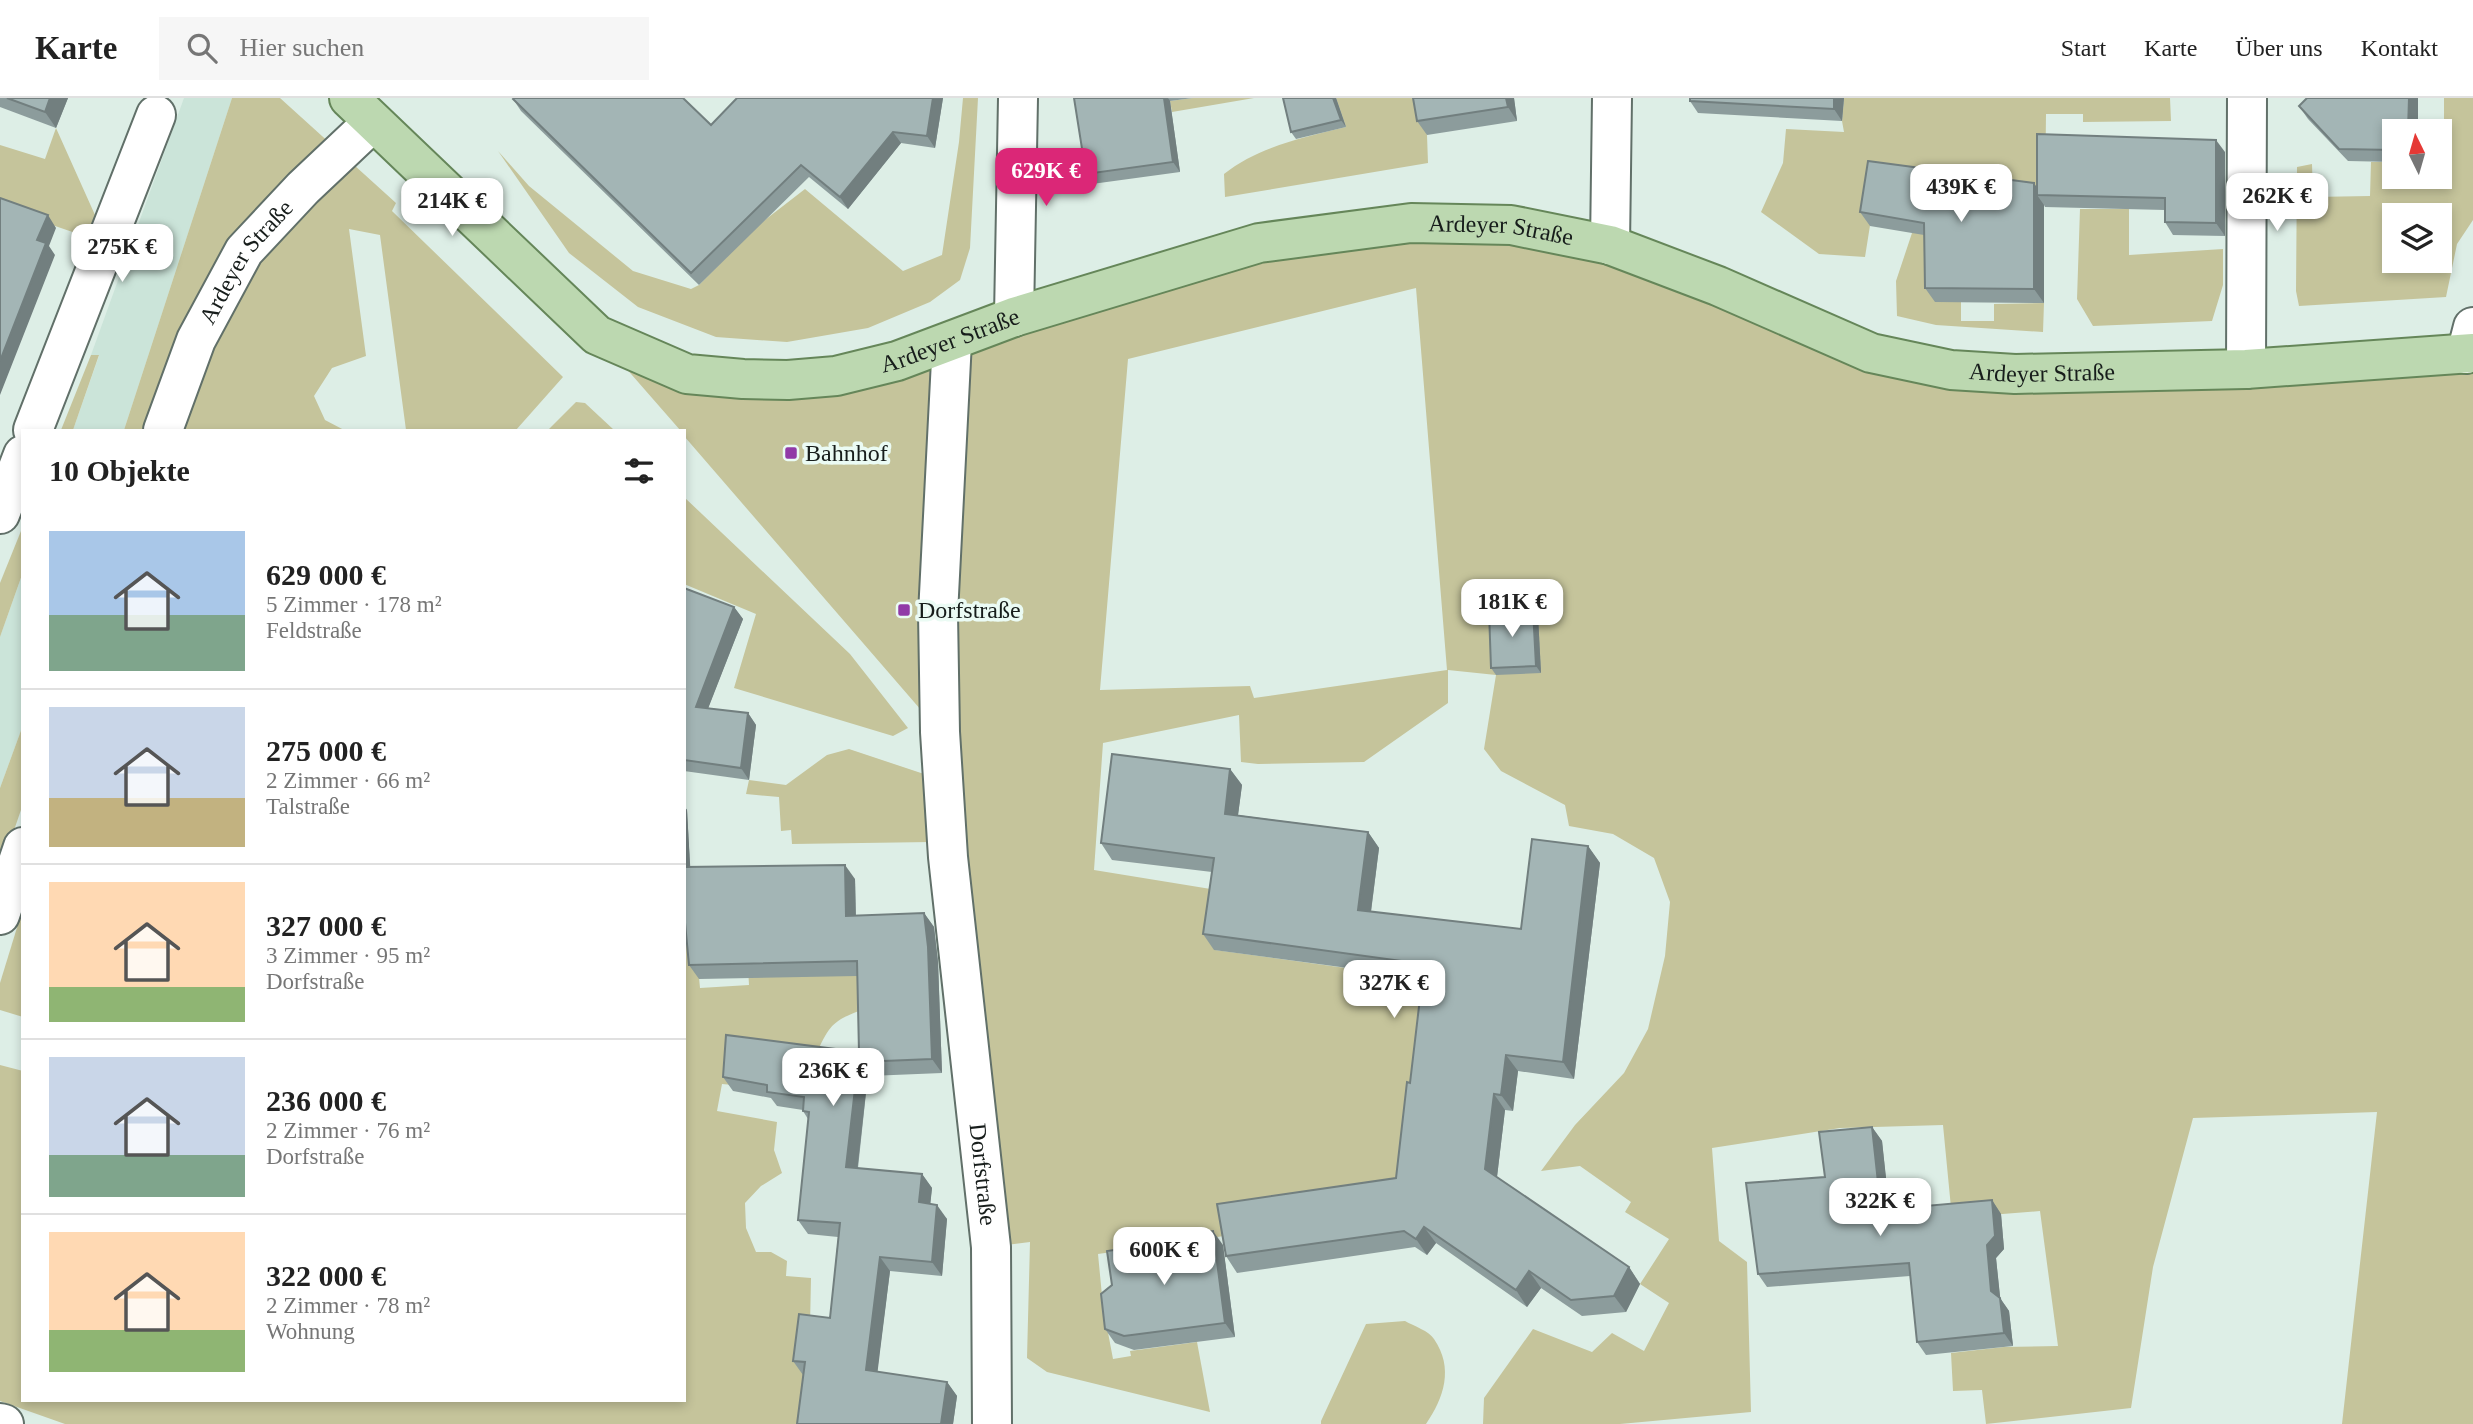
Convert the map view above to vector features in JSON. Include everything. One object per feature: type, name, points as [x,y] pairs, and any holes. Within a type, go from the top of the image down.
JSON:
[{"type":"main road","name":"Ardeyer Straße","points":[[361,110],[597,335],[687,374],[788,380],[836,376],[897,361],[1014,317],[1259,243],[1395,223],[1511,225],[1610,244],[1718,286],[1871,353],[1951,370],[2015,374],[2246,369],[2471,345]]},
{"type":"street","points":[[1014,317],[1018,98]]},
{"type":"street","name":"Ardeyer Straße","points":[[1610,244],[1612,98]]},
{"type":"street","points":[[2246,369],[2247,98]]},
{"type":"street","name":"Ardeyer Straße","points":[[163,429],[197,340],[244,251],[303,188],[361,110]]},
{"type":"street","points":[[33,429],[156,115]]},
{"type":"street","name":"Dorfstraße","points":[[952,341],[938,614],[940,732],[948,857],[991,1247],[992,1424]]},
{"type":"street","points":[[0,514],[21,461]]},
{"type":"street","points":[[0,915],[21,853]]},
{"type":"shaded area","points":[[184,98],[232,98],[124,429],[73,429],[99,356],[91,355]]},
{"type":"shaded area","points":[[21,578],[21,730],[0,788],[0,637]]},
{"type":"green space","points":[[232,98],[280,98],[396,203],[392,211],[563,377],[517,429],[406,429],[380,235],[349,229],[366,356],[332,368],[314,396],[325,420],[342,429],[124,429]]},
{"type":"green space","points":[[963,98],[978,98],[970,248],[960,280],[930,302],[868,328],[787,342],[716,337],[638,307],[569,253],[498,151],[529,186],[633,271],[691,289],[699,285],[756,227],[805,189],[903,271],[942,255]]},
{"type":"green space","points":[[1193,98],[1254,98],[1172,112],[1170,101]]},
{"type":"green space","points":[[1336,98],[1421,98],[1428,163],[1225,197],[1224,174],[1237,165],[1282,144],[1346,127]]},
{"type":"green space","points":[[1844,98],[2170,98],[2171,121],[2083,122],[2083,114],[2046,114],[2045,197],[1878,175],[1865,257],[1819,254],[1761,212],[1783,163],[1786,129],[1844,132]]},
{"type":"green space","points":[[2444,98],[2473,98],[2473,220],[2457,244],[2452,268],[2452,203],[2382,203],[2382,273],[2451,273],[2446,297],[2299,306],[2296,291],[2297,167],[2312,164],[2313,197],[2370,196],[2371,162],[2382,162],[2382,189],[2452,189],[2452,119],[2444,119]]},
{"type":"green space","points":[[56,128],[95,215],[87,237],[0,207],[0,145],[45,159]]},
{"type":"green space","points":[[2080,209],[2129,209],[2129,255],[2223,249],[2223,285],[2212,321],[2093,326],[2077,299]]},
{"type":"green space","points":[[1511,225],[1951,370],[2473,353],[2473,1424],[2342,1424],[2377,1112],[2193,1118],[2153,1267],[2131,1408],[1986,1424],[1982,1390],[1953,1391],[1951,1353],[2004,1347],[2058,1346],[2040,1211],[1952,1218],[1943,1125],[1840,1128],[1712,1148],[1719,1241],[1747,1262],[1751,1412],[1620,1424],[1483,1424],[1484,1398],[1533,1329],[1592,1352],[1612,1333],[1644,1351],[1669,1303],[1640,1284],[1669,1239],[1625,1212],[1631,1202],[1580,1166],[1541,1171],[1575,1125],[1624,1073],[1648,1029],[1665,956],[1670,902],[1654,858],[1613,834],[1569,826],[1565,805],[1501,771],[1484,749],[1496,675],[1448,670],[1448,703],[1364,762],[1241,762],[1239,715],[1103,743],[1094,870],[1223,891],[1215,950],[1435,983],[1407,1193],[1231,1235],[1098,1254],[1103,1306],[1113,1359],[1131,1356],[1130,1351],[1197,1342],[1210,1412],[1047,1372],[1027,1358],[1030,1242],[991,1247],[940,732],[686,438],[686,429],[679,429],[597,335],[789,387],[1258,243]],"holes":[[[1416,288],[1447,670],[1254,698],[1250,686],[1100,690],[1128,359]]]},
{"type":"green space","points":[[1912,233],[1933,233],[1961,302],[1961,321],[1994,321],[1994,304],[2044,303],[2043,332],[1936,325],[1897,316],[1896,281]]},
{"type":"green space","points":[[91,355],[99,355],[73,429],[61,429]]},
{"type":"green space","points":[[576,402],[585,403],[613,429],[549,429]]},
{"type":"green space","points":[[686,499],[850,654],[908,728],[893,736],[734,688],[756,614],[686,585]]},
{"type":"green space","points":[[21,531],[21,578],[0,637],[0,583]]},
{"type":"green space","points":[[21,730],[21,810],[0,871],[0,788]]},
{"type":"green space","points":[[849,749],[927,775],[931,842],[792,844],[791,830],[781,831],[779,797],[746,794],[749,780],[786,785],[827,755]]},
{"type":"green space","points":[[743,881],[856,971],[867,1008],[833,1025],[814,1059],[733,1085],[722,1084],[717,1111],[777,1122],[774,1150],[782,1173],[761,1186],[745,1203],[746,1228],[756,1252],[771,1252],[787,1261],[786,1276],[811,1278],[808,1424],[65,1424],[0,1401],[0,1065],[21,1070],[21,1402],[686,1402],[686,927],[694,926],[700,988],[749,985]]},
{"type":"green space","points":[[21,915],[21,1016],[0,1010],[0,983]]},
{"type":"green space","points":[[1405,1321],[1432,1336],[1444,1361],[1442,1393],[1426,1424],[1321,1424],[1366,1324]]},
{"type":"building","points":[[7,98],[50,98],[45,112]]},
{"type":"building","points":[[514,98],[683,98],[711,125],[737,98],[933,98],[927,136],[893,132],[840,197],[801,165],[691,273]]},
{"type":"building","points":[[1074,98],[1164,98],[1173,162],[1086,174]]},
{"type":"building","points":[[1283,98],[1333,98],[1341,120],[1291,132]]},
{"type":"building","points":[[1413,98],[1506,98],[1508,107],[1417,121]]},
{"type":"building","points":[[1690,98],[1834,98],[1834,109],[1690,101]]},
{"type":"building","points":[[2307,98],[2409,98],[2408,119],[2382,119],[2382,150],[2339,149],[2299,106]]},
{"type":"building","points":[[2037,134],[2216,140],[2216,223],[2165,222],[2165,198],[2037,195]]},
{"type":"building","points":[[1868,161],[2034,183],[2034,289],[1925,288],[1924,223],[1860,212]]},
{"type":"building","points":[[0,198],[48,215],[37,240],[46,243],[0,361]]},
{"type":"building","points":[[686,589],[734,607],[696,707],[748,713],[741,768],[686,760]]},
{"type":"building","points":[[1533,609],[1536,666],[1491,668],[1489,611]]},
{"type":"building","points":[[1112,754],[1230,769],[1225,814],[1368,832],[1358,910],[1521,929],[1532,839],[1588,846],[1563,1062],[1506,1055],[1501,1095],[1494,1094],[1485,1169],[1629,1267],[1614,1296],[1571,1300],[1529,1271],[1516,1290],[1424,1227],[1416,1239],[1404,1231],[1226,1256],[1217,1204],[1396,1178],[1424,964],[1203,934],[1214,858],[1101,843]]},
{"type":"building","points":[[845,865],[846,916],[924,913],[928,947],[932,1059],[859,1062],[859,1054],[846,1167],[922,1174],[919,1202],[937,1205],[932,1262],[880,1257],[866,1370],[947,1382],[941,1424],[797,1424],[805,1362],[793,1361],[799,1314],[830,1318],[840,1223],[798,1220],[809,1112],[803,1111],[804,1097],[767,1092],[767,1085],[723,1077],[726,1035],[859,1052],[857,961],[689,965],[686,867]]},
{"type":"building","points":[[1872,1127],[1881,1210],[1992,1200],[1995,1236],[1987,1245],[1991,1291],[2000,1298],[2004,1333],[1917,1342],[1909,1263],[1758,1274],[1746,1183],[1825,1177],[1819,1132]]},
{"type":"building","points":[[1213,1231],[1225,1323],[1124,1336],[1105,1329],[1101,1294],[1112,1285],[1107,1251],[1169,1242],[1168,1237]]},
{"type":"place","name":"Bahnhof","points":[[791,453]]},
{"type":"place","name":"Dorfstraße","points":[[904,610]]}]
